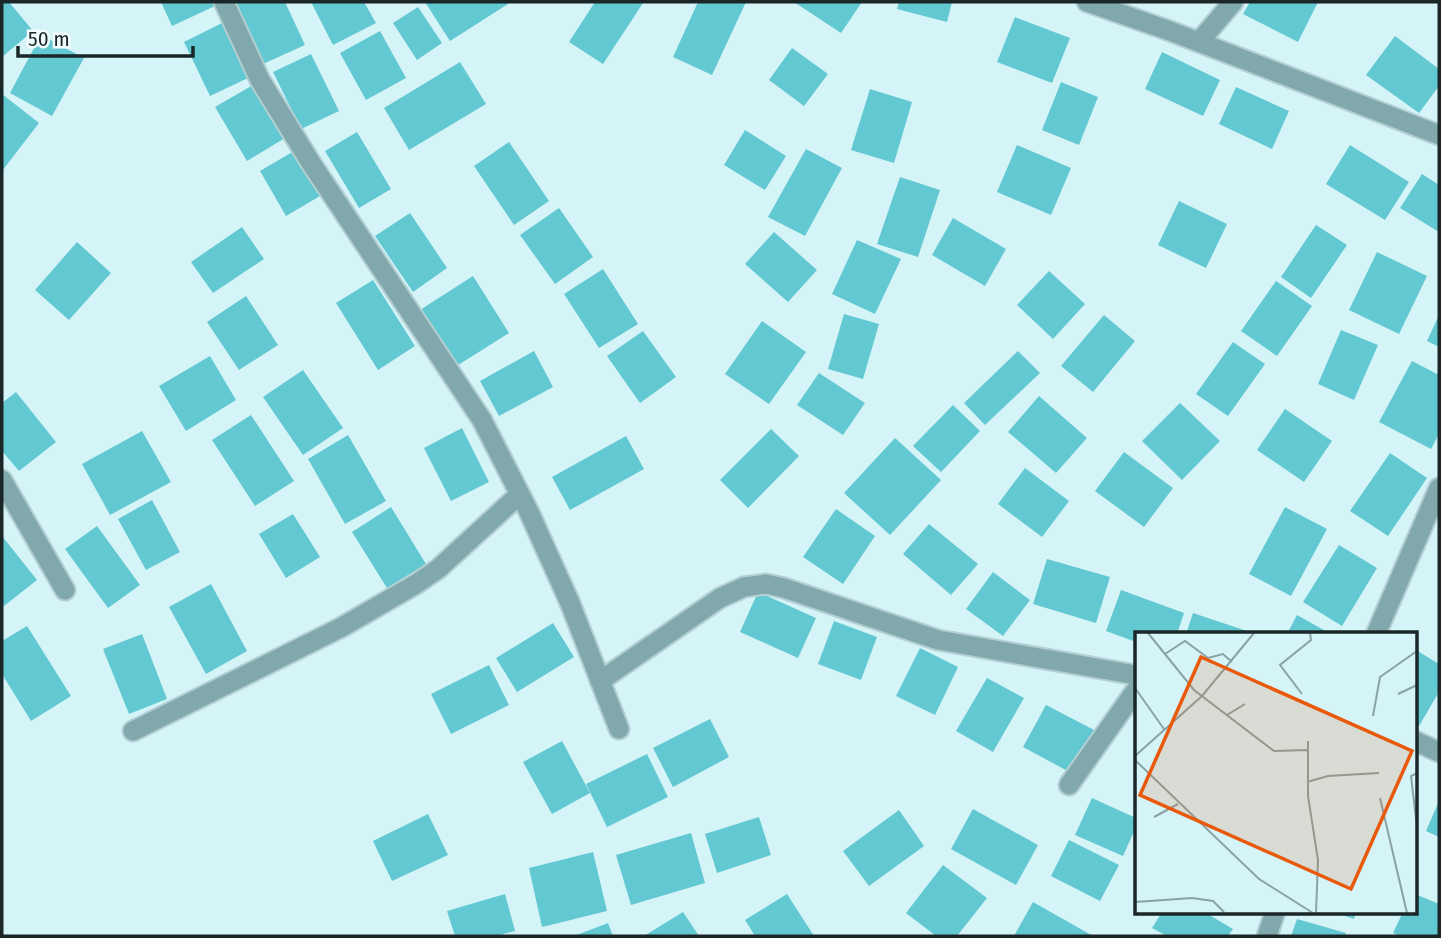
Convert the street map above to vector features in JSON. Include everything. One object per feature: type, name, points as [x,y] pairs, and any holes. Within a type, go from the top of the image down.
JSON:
[{"type":"street","points":[[224,2],[260,80],[311,163],[481,420],[520,494],[570,603],[618,729]]},
{"type":"street","points":[[1087,2],[1199,42],[1439,135]]},
{"type":"street","points":[[1199,42],[1233,2]]},
{"type":"street","points":[[2,480],[65,590]]},
{"type":"street","points":[[1377,632],[1439,488]]},
{"type":"street","points":[[133,731],[342,627],[416,584],[438,569],[520,494]]},
{"type":"street","points":[[600,681],[720,598],[744,587],[766,584],[938,640],[1135,675]]},
{"type":"street","points":[[1069,785],[1135,691]]},
{"type":"street","points":[[1416,741],[1439,752]]},
{"type":"street","points":[[1267,936],[1274,914]]},
{"type":"building","points":[[2,2],[9,2],[33,31],[2,57]]},
{"type":"building","points":[[161,2],[213,2],[215,6],[172,26]]},
{"type":"building","points":[[235,2],[285,2],[305,45],[263,64]]},
{"type":"building","points":[[311,2],[364,2],[376,23],[333,45]]},
{"type":"building","points":[[425,2],[507,2],[508,4],[450,41]]},
{"type":"building","points":[[595,2],[643,3],[603,64],[569,42]]},
{"type":"building","points":[[698,2],[746,2],[712,75],[673,57]]},
{"type":"building","points":[[794,2],[862,2],[841,33]]},
{"type":"building","points":[[899,2],[952,2],[947,22],[897,9]]},
{"type":"building","points":[[1250,2],[1318,2],[1298,42],[1243,14]]},
{"type":"building","points":[[418,7],[442,43],[417,60],[393,23]]},
{"type":"building","points":[[1015,17],[1070,38],[1052,83],[997,62]]},
{"type":"building","points":[[222,23],[248,78],[210,96],[184,42]]},
{"type":"building","points":[[380,31],[406,78],[366,100],[340,53]]},
{"type":"building","points":[[41,35],[84,58],[52,116],[10,93]]},
{"type":"building","points":[[1395,36],[1439,69],[1439,86],[1419,113],[1366,75]]},
{"type":"building","points":[[792,48],[828,74],[804,106],[769,80]]},
{"type":"building","points":[[1162,52],[1220,80],[1203,116],[1145,89]]},
{"type":"building","points":[[311,54],[339,111],[301,129],[273,72]]},
{"type":"building","points":[[460,62],[486,104],[409,150],[384,108]]},
{"type":"building","points":[[1061,82],[1098,97],[1079,145],[1042,130]]},
{"type":"building","points":[[253,85],[285,138],[247,161],[215,107]]},
{"type":"building","points":[[1236,87],[1289,111],[1272,149],[1219,124]]},
{"type":"building","points":[[870,89],[912,102],[894,163],[851,150]]},
{"type":"building","points":[[2,94],[39,123],[2,171]]},
{"type":"building","points":[[745,130],[786,156],[765,190],[724,165]]},
{"type":"building","points":[[357,132],[391,189],[359,208],[325,151]]},
{"type":"building","points":[[509,142],[549,201],[514,225],[474,166]]},
{"type":"building","points":[[1017,145],[1071,168],[1051,215],[997,192]]},
{"type":"building","points":[[1350,145],[1409,182],[1385,220],[1326,184]]},
{"type":"building","points":[[806,149],[842,168],[805,236],[768,217]]},
{"type":"building","points":[[294,151],[320,196],[286,216],[260,171]]},
{"type":"building","points":[[1422,174],[1439,185],[1439,232],[1400,208]]},
{"type":"building","points":[[900,177],[940,190],[918,257],[877,244]]},
{"type":"building","points":[[1179,201],[1227,224],[1206,268],[1158,245]]},
{"type":"building","points":[[559,208],[593,257],[555,284],[520,235]]},
{"type":"building","points":[[410,213],[447,268],[413,292],[375,236]]},
{"type":"building","points":[[953,218],[1006,249],[985,286],[932,255]]},
{"type":"building","points":[[1316,225],[1347,245],[1311,298],[1281,277]]},
{"type":"building","points":[[242,227],[264,259],[213,293],[191,262]]},
{"type":"building","points":[[774,232],[817,270],[788,302],[745,264]]},
{"type":"building","points":[[857,240],[901,259],[875,314],[832,294]]},
{"type":"building","points":[[77,242],[111,273],[69,320],[35,290]]},
{"type":"building","points":[[1377,252],[1427,276],[1399,334],[1349,310]]},
{"type":"building","points":[[603,269],[638,324],[599,348],[564,294]]},
{"type":"building","points":[[1049,271],[1085,304],[1053,339],[1017,305]]},
{"type":"building","points":[[473,276],[509,333],[455,367],[420,310]]},
{"type":"building","points":[[373,280],[415,346],[378,370],[336,303]]},
{"type":"building","points":[[1276,281],[1312,306],[1277,356],[1241,331]]},
{"type":"building","points":[[246,296],[278,345],[239,370],[207,322]]},
{"type":"building","points":[[844,314],[879,324],[863,379],[828,369]]},
{"type":"building","points":[[1104,315],[1135,341],[1093,392],[1061,366]]},
{"type":"building","points":[[1439,315],[1439,347],[1427,341]]},
{"type":"building","points":[[762,321],[806,352],[769,404],[725,374]]},
{"type":"building","points":[[1341,330],[1378,345],[1354,400],[1318,384]]},
{"type":"building","points":[[643,331],[676,377],[640,403],[607,356]]},
{"type":"building","points":[[1233,342],[1265,364],[1228,416],[1196,394]]},
{"type":"building","points":[[534,351],[553,387],[499,416],[480,381]]},
{"type":"building","points":[[1018,351],[1040,373],[985,425],[964,403]]},
{"type":"building","points":[[210,356],[236,400],[186,431],[159,386]]},
{"type":"building","points":[[1412,361],[1439,375],[1439,434],[1431,449],[1379,422]]},
{"type":"building","points":[[303,370],[343,428],[303,455],[263,397]]},
{"type":"building","points":[[819,373],[865,403],[843,435],[797,405]]},
{"type":"building","points":[[16,392],[56,442],[19,471],[2,451],[2,403]]},
{"type":"building","points":[[1039,396],[1087,438],[1056,473],[1008,432]]},
{"type":"building","points":[[1180,403],[1220,441],[1182,480],[1142,441]]},
{"type":"building","points":[[953,405],[980,431],[941,472],[913,446]]},
{"type":"building","points":[[1285,409],[1332,441],[1304,482],[1257,450]]},
{"type":"building","points":[[251,415],[294,481],[255,506],[212,440]]},
{"type":"building","points":[[462,428],[489,482],[451,501],[424,448]]},
{"type":"building","points":[[771,429],[799,456],[748,508],[720,480]]},
{"type":"building","points":[[142,431],[171,482],[110,515],[82,464]]},
{"type":"building","points":[[348,435],[386,501],[345,524],[308,459]]},
{"type":"building","points":[[626,436],[644,469],[570,510],[552,477]]},
{"type":"building","points":[[895,438],[941,480],[890,535],[844,493]]},
{"type":"building","points":[[1124,452],[1173,488],[1144,527],[1095,491]]},
{"type":"building","points":[[1390,453],[1427,478],[1388,536],[1350,511]]},
{"type":"building","points":[[1025,468],[1069,501],[1042,537],[998,504]]},
{"type":"building","points":[[152,500],[180,552],[146,570],[118,519]]},
{"type":"building","points":[[391,507],[426,564],[387,588],[352,532]]},
{"type":"building","points":[[1285,507],[1327,529],[1291,596],[1249,574]]},
{"type":"building","points":[[836,509],[875,536],[843,584],[803,557]]},
{"type":"building","points":[[293,514],[320,557],[286,578],[259,534]]},
{"type":"building","points":[[929,524],[978,564],[951,595],[903,554]]},
{"type":"building","points":[[97,526],[140,585],[108,608],[65,549]]},
{"type":"building","points":[[2,536],[37,580],[4,606],[2,603]]},
{"type":"building","points":[[1339,545],[1377,568],[1342,626],[1303,602]]},
{"type":"building","points":[[1047,559],[1110,577],[1096,623],[1033,604]]},
{"type":"building","points":[[993,572],[1030,600],[1003,636],[966,609]]},
{"type":"building","points":[[211,584],[247,651],[206,674],[169,607]]},
{"type":"building","points":[[1121,590],[1184,613],[1178,632],[1135,632],[1135,642],[1106,631]]},
{"type":"building","points":[[758,592],[816,618],[798,658],[740,632]]},
{"type":"building","points":[[1193,613],[1250,632],[1187,632]]},
{"type":"building","points":[[1297,615],[1327,632],[1288,632]]},
{"type":"building","points":[[834,621],[877,637],[861,680],[818,664]]},
{"type":"building","points":[[553,623],[574,657],[517,692],[496,658]]},
{"type":"building","points":[[27,626],[71,696],[31,721],[2,674],[2,641]]},
{"type":"building","points":[[142,634],[167,699],[129,714],[103,649]]},
{"type":"building","points":[[920,648],[958,667],[935,715],[896,696]]},
{"type":"building","points":[[1416,650],[1439,664],[1439,692],[1419,726],[1416,724]]},
{"type":"building","points":[[489,665],[509,705],[451,734],[431,694]]},
{"type":"building","points":[[987,678],[1024,698],[993,752],[956,731]]},
{"type":"building","points":[[1046,705],[1098,732],[1075,775],[1023,747]]},
{"type":"building","points":[[710,719],[729,757],[673,787],[653,748]]},
{"type":"building","points":[[562,741],[590,793],[552,814],[523,762]]},
{"type":"building","points":[[647,754],[668,797],[607,827],[586,784]]},
{"type":"building","points":[[1092,798],[1135,818],[1135,829],[1123,856],[1075,835]]},
{"type":"building","points":[[1439,801],[1439,837],[1426,831]]},
{"type":"building","points":[[973,809],[1038,845],[1016,885],[951,849]]},
{"type":"building","points":[[899,810],[924,846],[869,886],[843,851]]},
{"type":"building","points":[[428,814],[448,855],[392,881],[373,841]]},
{"type":"building","points":[[759,817],[771,855],[717,873],[705,834]]},
{"type":"building","points":[[691,833],[705,883],[631,905],[616,855]]},
{"type":"building","points":[[1069,840],[1119,865],[1100,901],[1051,876]]},
{"type":"building","points":[[593,852],[607,911],[542,927],[529,868]]},
{"type":"building","points":[[943,865],[987,898],[957,936],[936,936],[906,913]]},
{"type":"building","points":[[505,894],[515,931],[496,936],[455,936],[447,911]]},
{"type":"building","points":[[787,894],[814,936],[755,936],[745,920]]},
{"type":"building","points":[[1416,894],[1439,904],[1439,936],[1401,936],[1393,933],[1402,914],[1416,914]]},
{"type":"building","points":[[1033,902],[1093,936],[1014,936]]},
{"type":"building","points":[[683,912],[699,936],[644,936]]},
{"type":"building","points":[[1161,914],[1207,914],[1233,929],[1228,936],[1167,936],[1152,928]]},
{"type":"building","points":[[1339,914],[1355,914],[1354,919]]},
{"type":"building","points":[[1297,919],[1346,933],[1345,936],[1291,936]]},
{"type":"building","points":[[608,923],[613,936],[574,936]]}]
